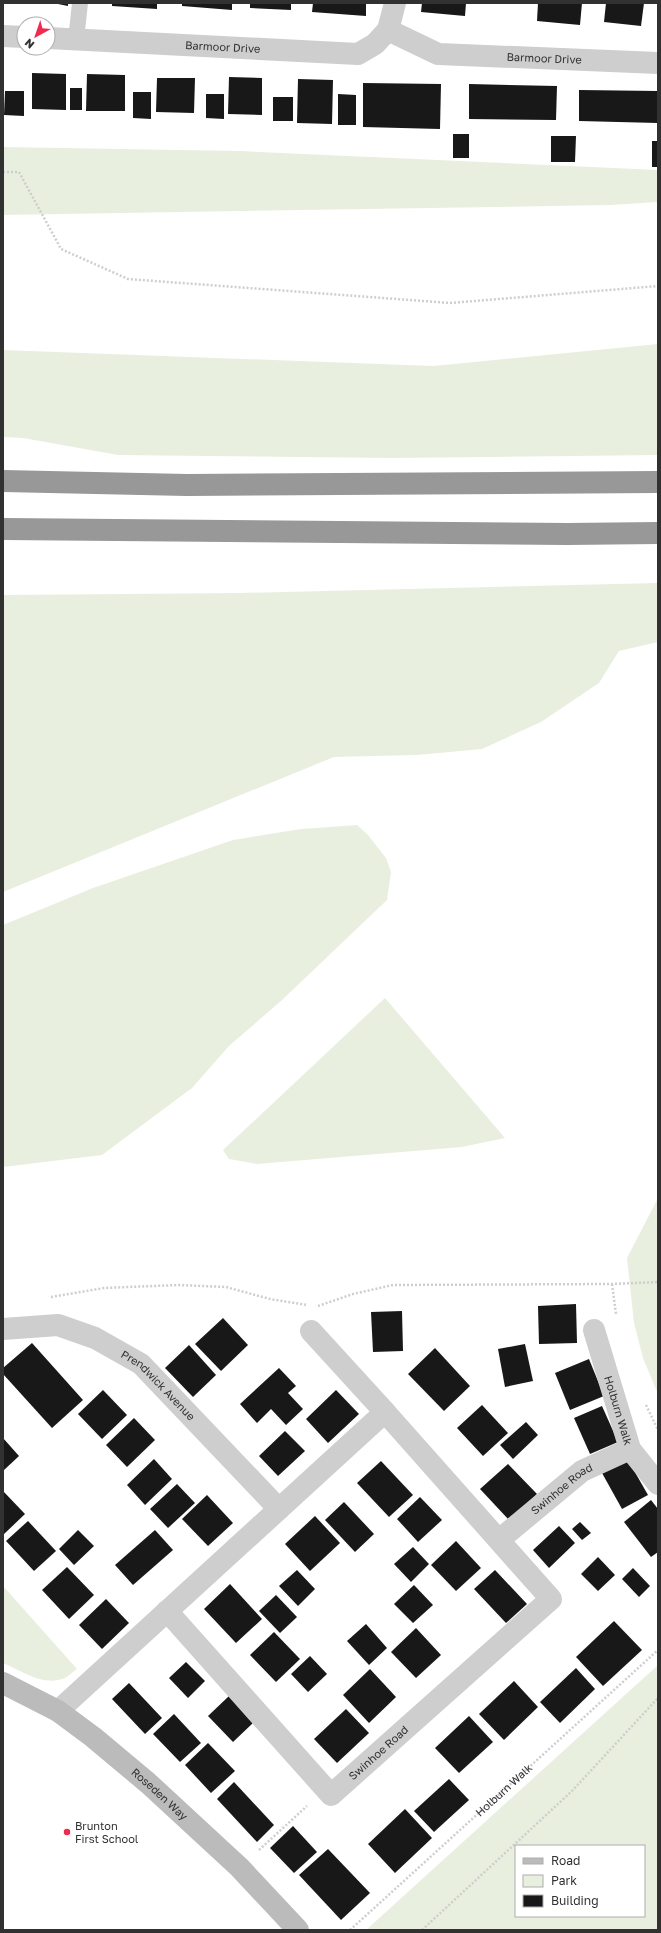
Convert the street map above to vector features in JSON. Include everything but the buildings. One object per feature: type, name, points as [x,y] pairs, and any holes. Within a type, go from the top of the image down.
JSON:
[{"type":"highway","points":[[3,481],[187,485],[658,482]]},
{"type":"highway","points":[[3,529],[473,534],[658,533]]},
{"type":"street","name":"Barmoor Drive","points":[[56,39],[358,54],[375,44],[388,30],[395,3]]},
{"type":"street","name":"Barmoor Drive","points":[[388,30],[438,54],[658,64]]},
{"type":"street","points":[[3,36],[16,37]]},
{"type":"street","name":"Prendwick Avenue","points":[[3,1329],[58,1324],[95,1338],[141,1364],[279,1509]]},
{"type":"street","name":"Holburn Walk","points":[[594,1330],[630,1449],[658,1484]]},
{"type":"street","name":"Swinhoe Road","points":[[311,1331],[552,1599],[331,1795],[326,1789]]},
{"type":"street","points":[[58,1711],[385,1412]]},
{"type":"street","name":"Swinhoe Road","points":[[499,1540],[582,1471],[630,1449]]},
{"type":"street","points":[[167,1611],[326,1789]]},
{"type":"street","name":"Roseden Way","points":[[3,1683],[58,1711],[93,1737],[148,1783],[239,1868],[298,1930]]},
{"type":"lane","points":[[76,40],[80,3]]},
{"type":"path","points":[[3,172],[19,172],[61,249],[128,279],[450,303],[658,286]]},
{"type":"path","points":[[317,1306],[353,1294],[392,1285],[612,1284],[658,1282]]},
{"type":"path","points":[[44,1298],[104,1288],[178,1285],[226,1287],[270,1299],[310,1305]]},
{"type":"path","name":"Holburn Walk","points":[[350,1930],[658,1650]]},
{"type":"path","points":[[422,1930],[572,1791],[658,1698]]},
{"type":"path","points":[[239,1868],[326,1789]]},
{"type":"green space","points":[[3,147],[240,151],[658,170],[658,202],[611,205],[3,215]]},
{"type":"green space","points":[[658,344],[658,455],[392,458],[118,455],[23,438],[3,437],[3,350],[433,366]]},
{"type":"green space","points":[[658,583],[658,642],[619,651],[599,683],[541,722],[482,749],[417,755],[334,757],[3,892],[3,595],[240,593]]},
{"type":"green space","points":[[357,825],[368,835],[386,858],[391,872],[387,900],[281,1001],[229,1046],[192,1088],[102,1155],[3,1167],[3,925],[93,888],[233,840],[301,829]]},
{"type":"green space","points":[[385,998],[505,1138],[462,1147],[257,1164],[229,1159],[223,1150]]},
{"type":"green space","points":[[658,1198],[658,1394],[643,1358],[634,1323],[627,1258]]},
{"type":"green space","points":[[3,1586],[77,1669],[68,1676],[54,1681],[39,1679],[3,1663]]},
{"type":"green space","points":[[658,1665],[658,1930],[366,1930]]},
{"type":"place","name":"Brunton First School","points":[[67,1832]]}]
